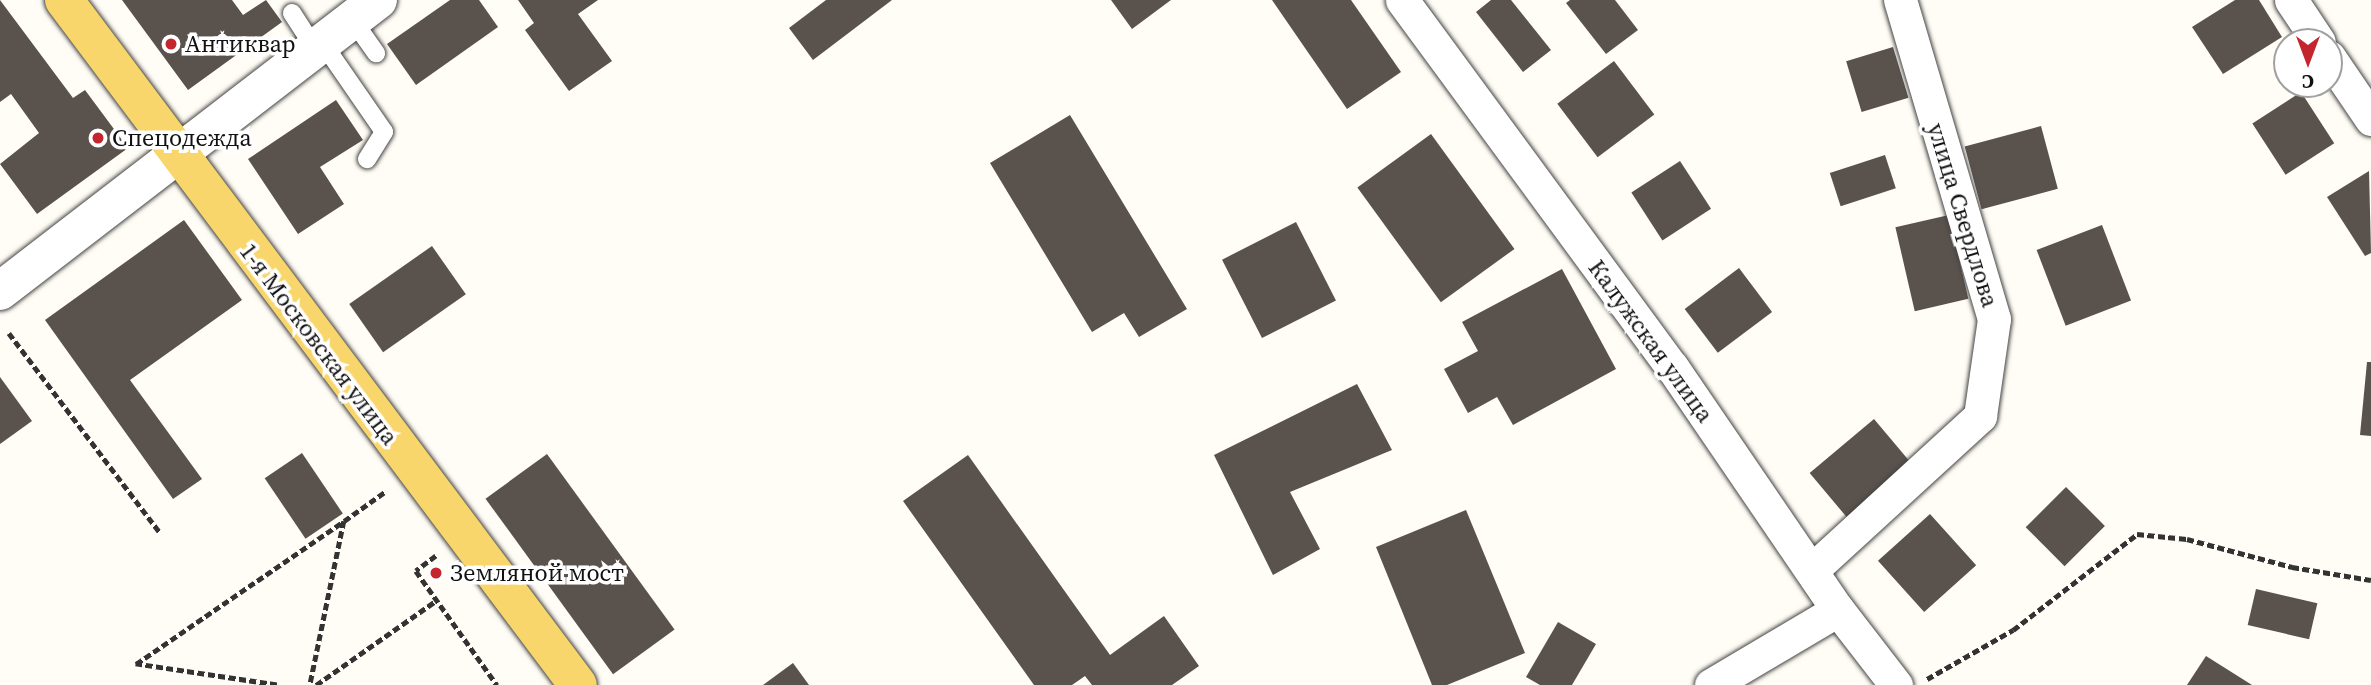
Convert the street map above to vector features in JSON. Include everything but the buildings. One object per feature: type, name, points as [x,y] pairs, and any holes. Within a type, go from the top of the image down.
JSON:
[{"type":"main road","name":"1-я Московская улица","points":[[64,0],[176,154],[578,685]]},
{"type":"street","name":"Калужская улица","points":[[1402,0],[1672,367],[1838,610],[1896,685]]},
{"type":"street","name":"улица Свердлова","points":[[1812,570],[1980,416],[1994,319],[1900,0]]},
{"type":"street","points":[[2291,0],[2310,28]]},
{"type":"street","points":[[0,291],[365,10]]},
{"type":"street","points":[[2343,78],[2371,119]]},
{"type":"street","points":[[1711,685],[1838,610]]},
{"type":"lane","points":[[365,10],[376,53]]},
{"type":"lane","points":[[292,13],[384,132],[367,159]]},
{"type":"path","points":[[9,333],[160,533]]},
{"type":"path","points":[[278,685],[136,664],[344,521],[310,685]]},
{"type":"path","points":[[1917,685],[2013,630],[2137,534],[2187,539],[2292,567],[2371,580]]},
{"type":"path","points":[[431,542],[438,554],[416,571],[498,685]]},
{"type":"path","points":[[316,685],[437,600]]},
{"type":"place","name":"Антиквар","points":[[171,44]]},
{"type":"place","name":"Спецодежда","points":[[98,138]]},
{"type":"place","name":"Земляной мост","points":[[436,573]]}]
